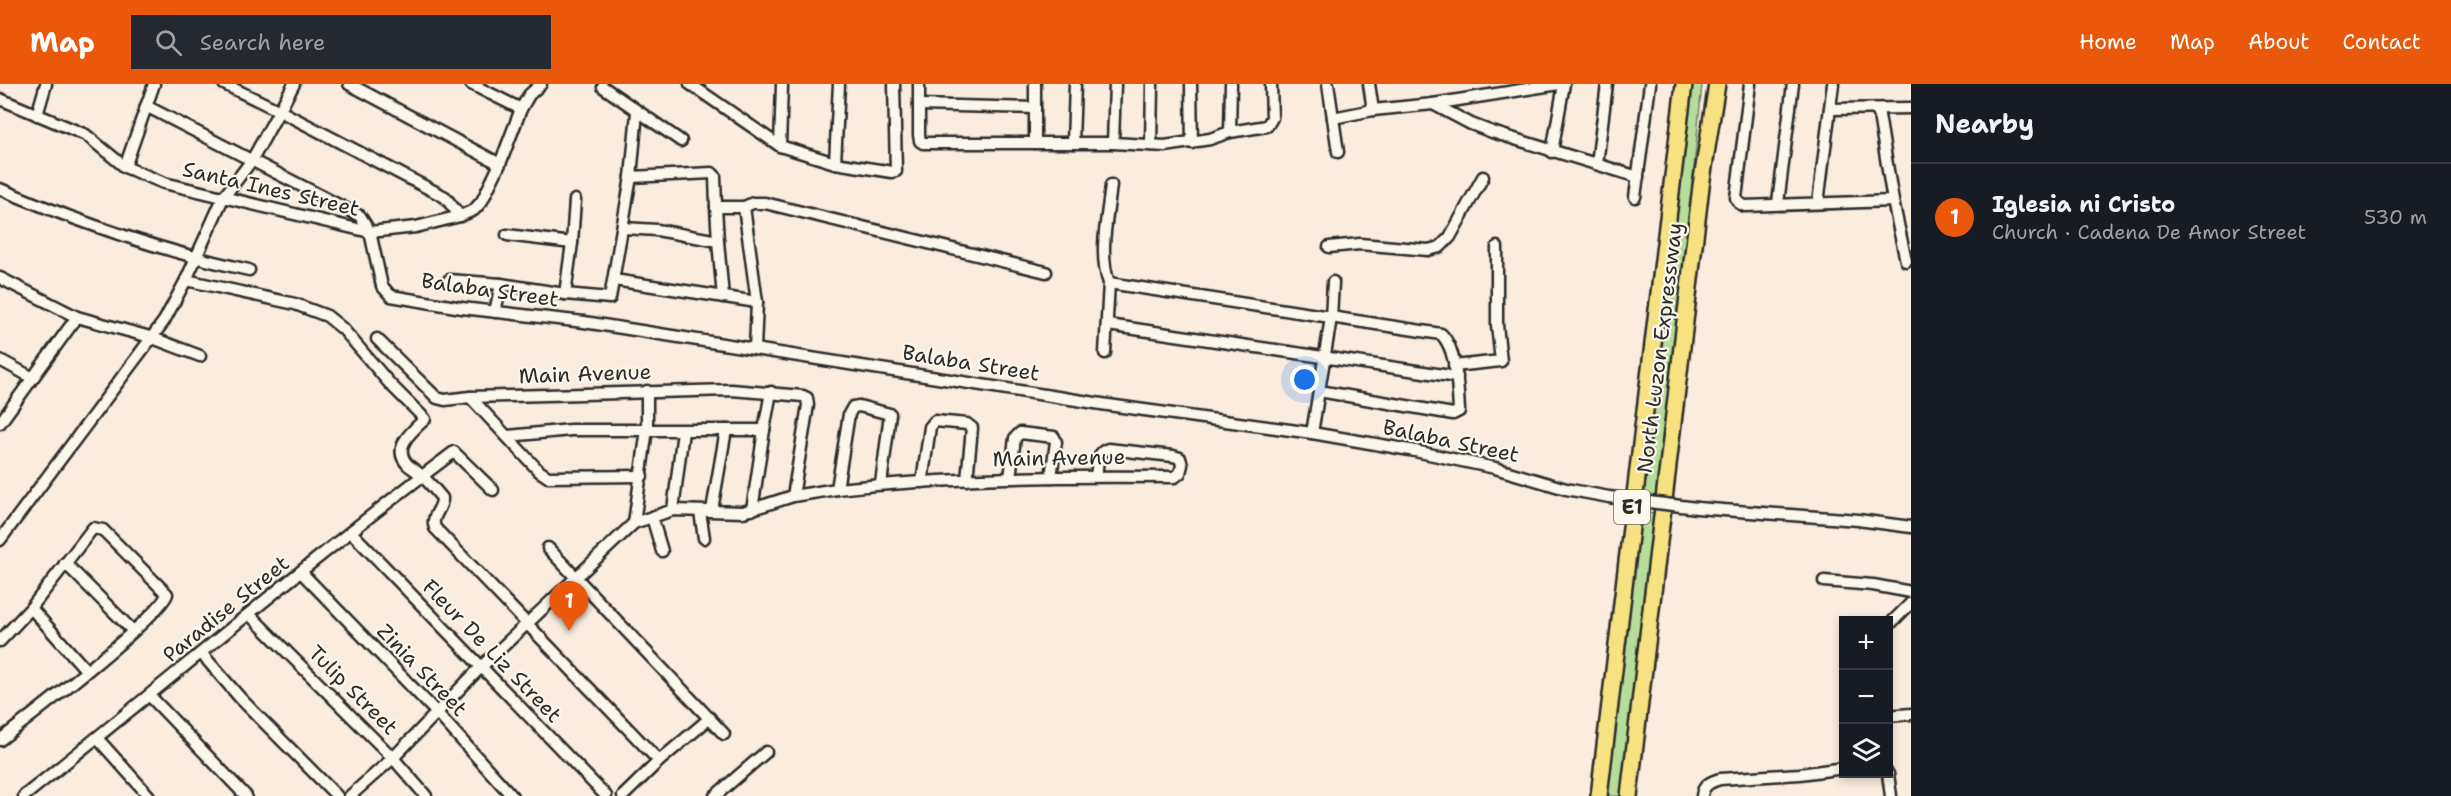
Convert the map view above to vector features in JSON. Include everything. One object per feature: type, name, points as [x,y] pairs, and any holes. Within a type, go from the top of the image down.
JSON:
[{"type":"highway","name":"North Luzon Expressway","points":[[1599,796],[1684,84]]},
{"type":"highway","name":"North Luzon Expressway","points":[[1629,796],[1690,276],[1717,84]]},
{"type":"street","points":[[37,114],[46,84]]},
{"type":"street","points":[[125,167],[154,84]]},
{"type":"street","points":[[224,84],[445,197],[460,216],[474,210],[482,201],[500,164],[521,109],[529,95],[541,84]]},
{"type":"street","points":[[2,532],[103,404],[150,337],[164,321],[186,280],[223,198],[252,160],[294,84]]},
{"type":"street","points":[[349,84],[500,164]]},
{"type":"street","points":[[471,84],[521,109]]},
{"type":"street","points":[[690,84],[780,146],[835,163],[896,171],[894,84]]},
{"type":"street","points":[[780,146],[782,84]]},
{"type":"street","points":[[835,163],[839,84]]},
{"type":"street","points":[[919,84],[919,135],[923,143],[1113,143],[1165,146],[1267,126],[1270,123],[1271,84]]},
{"type":"street","points":[[1035,84],[1035,143]]},
{"type":"street","points":[[1073,143],[1075,84]]},
{"type":"street","points":[[1113,143],[1115,84]]},
{"type":"street","points":[[1151,145],[1152,84]]},
{"type":"street","points":[[1191,84],[1192,142]]},
{"type":"street","points":[[1230,132],[1232,84]]},
{"type":"street","points":[[1328,84],[1338,152]]},
{"type":"street","points":[[1369,84],[1373,110]]},
{"type":"street","points":[[1333,118],[1373,110],[1433,104],[1559,84]]},
{"type":"street","points":[[1552,152],[1564,84]]},
{"type":"street","points":[[1597,164],[1607,84]]},
{"type":"street","points":[[1635,197],[1650,84]]},
{"type":"street","points":[[1750,84],[1736,198],[1739,203],[1745,206],[1778,203],[1893,201]]},
{"type":"street","points":[[1778,203],[1793,84]]},
{"type":"street","points":[[1818,203],[1833,84]]},
{"type":"street","points":[[603,87],[681,141]]},
{"type":"street","name":"Santa Ines Street","points":[[0,99],[86,135],[125,167],[164,183],[370,232],[416,227],[460,216]]},
{"type":"street","points":[[1433,104],[1471,124],[1552,152],[1638,177]]},
{"type":"street","points":[[919,105],[1035,108]]},
{"type":"street","points":[[146,106],[360,216],[370,232]]},
{"type":"street","points":[[1830,109],[1911,108]]},
{"type":"street","points":[[1878,110],[1893,201],[1906,261]]},
{"type":"street","points":[[449,280],[501,284],[608,299],[611,297],[632,177],[637,112]]},
{"type":"street","points":[[632,177],[712,173],[715,176],[723,297]]},
{"type":"street","points":[[1329,247],[1360,244],[1428,250],[1440,247],[1450,237],[1483,177]]},
{"type":"street","points":[[1105,353],[1108,326],[1108,283],[1104,256],[1111,185]]},
{"type":"street","points":[[0,189],[139,242],[195,259],[249,270]]},
{"type":"street","points":[[564,294],[572,243],[575,200]]},
{"type":"street","points":[[716,207],[744,207],[753,203],[765,203],[1046,272]]},
{"type":"street","points":[[744,207],[757,302],[755,349]]},
{"type":"street","points":[[623,228],[657,230],[718,241]]},
{"type":"street","name":"Balaba Street","points":[[370,232],[378,275],[386,293],[402,298],[584,322],[1108,405],[1312,433],[1495,468],[1566,489],[1609,497],[1697,508],[1858,520],[1911,527]]},
{"type":"street","points":[[507,236],[572,243]]},
{"type":"street","points":[[1108,326],[1324,357],[1456,371],[1501,361],[1497,325],[1497,247]]},
{"type":"street","points":[[0,278],[76,317],[150,337],[200,356]]},
{"type":"street","points":[[186,280],[295,304],[327,316],[336,322],[425,419],[401,446],[401,454],[407,464],[423,476],[442,498],[443,502],[435,517],[435,528],[659,761]]},
{"type":"street","points":[[614,280],[757,302]]},
{"type":"street","points":[[1312,433],[1331,318],[1333,282]]},
{"type":"street","points":[[1108,283],[1441,334],[1445,338],[1456,371],[1458,414],[1319,391]]},
{"type":"street","points":[[495,312],[501,284]]},
{"type":"street","points":[[0,423],[76,317]]},
{"type":"street","name":"Main Avenue","points":[[377,339],[437,398],[445,400],[470,397],[731,390],[803,396],[808,401],[793,496]]},
{"type":"street","points":[[0,360],[33,378]]},
{"type":"street","points":[[634,523],[647,429],[647,391]]},
{"type":"street","points":[[752,510],[771,392]]},
{"type":"street","points":[[470,397],[539,471],[548,477],[642,476]]},
{"type":"street","points":[[837,489],[851,409],[859,406],[888,412],[891,418],[881,484]]},
{"type":"street","points":[[922,482],[930,427],[934,421],[967,424],[972,428],[967,480]]},
{"type":"street","points":[[508,436],[571,430],[764,430]]},
{"type":"street","points":[[712,510],[726,430]]},
{"type":"street","points":[[673,510],[683,431]]},
{"type":"street","name":"Main Avenue","points":[[1010,478],[1015,438],[1020,433],[1054,437],[1056,440],[1051,477]]},
{"type":"street","name":"Main Avenue","points":[[350,796],[393,758],[480,668],[634,523],[673,510],[730,512],[752,510],[793,496],[881,484],[1051,477],[1175,477],[1181,470],[1181,460],[1173,456],[1108,449],[1103,450],[1099,455],[1096,476]]},
{"type":"street","name":"Paradise Street","points":[[24,796],[351,532],[454,452],[493,490]]},
{"type":"street","points":[[700,512],[704,538]]},
{"type":"street","points":[[652,518],[662,550]]},
{"type":"street","points":[[0,641],[31,608],[93,528],[99,527],[103,530],[167,594],[165,601],[133,631],[0,740]]},
{"type":"street","name":"Fleur De Liz Street","points":[[351,532],[606,796]]},
{"type":"street","points":[[548,548],[724,734]]},
{"type":"street","points":[[65,563],[133,631]]},
{"type":"street","name":"Zinia Street","points":[[301,572],[438,714],[512,796]]},
{"type":"street","points":[[1824,581],[1873,585],[1911,592]]},
{"type":"street","points":[[1893,621],[1911,603]]},
{"type":"street","points":[[31,608],[86,670]]},
{"type":"street","name":"Tulip Street","points":[[249,614],[393,758],[426,796]]},
{"type":"street","points":[[202,654],[241,699],[337,796]]},
{"type":"street","points":[[150,696],[246,796]]},
{"type":"street","points":[[1893,716],[1911,714]]},
{"type":"street","points":[[623,796],[659,761],[710,718]]},
{"type":"street","points":[[97,738],[149,796]]},
{"type":"street","points":[[715,796],[766,752]]},
{"type":"street","points":[[1702,796],[1703,789],[1711,782],[1720,779],[1800,774],[1839,769]]},
{"type":"street","points":[[1889,778],[1891,796]]},
{"type":"green space","points":[[1690,84],[1702,84],[1684,272],[1655,504],[1636,501]]},
{"type":"green space","points":[[1634,510],[1654,513],[1622,796],[1602,796]]},
{"type":"place","name":"Iglesia ni Cristo","points":[[569,631]]}]
